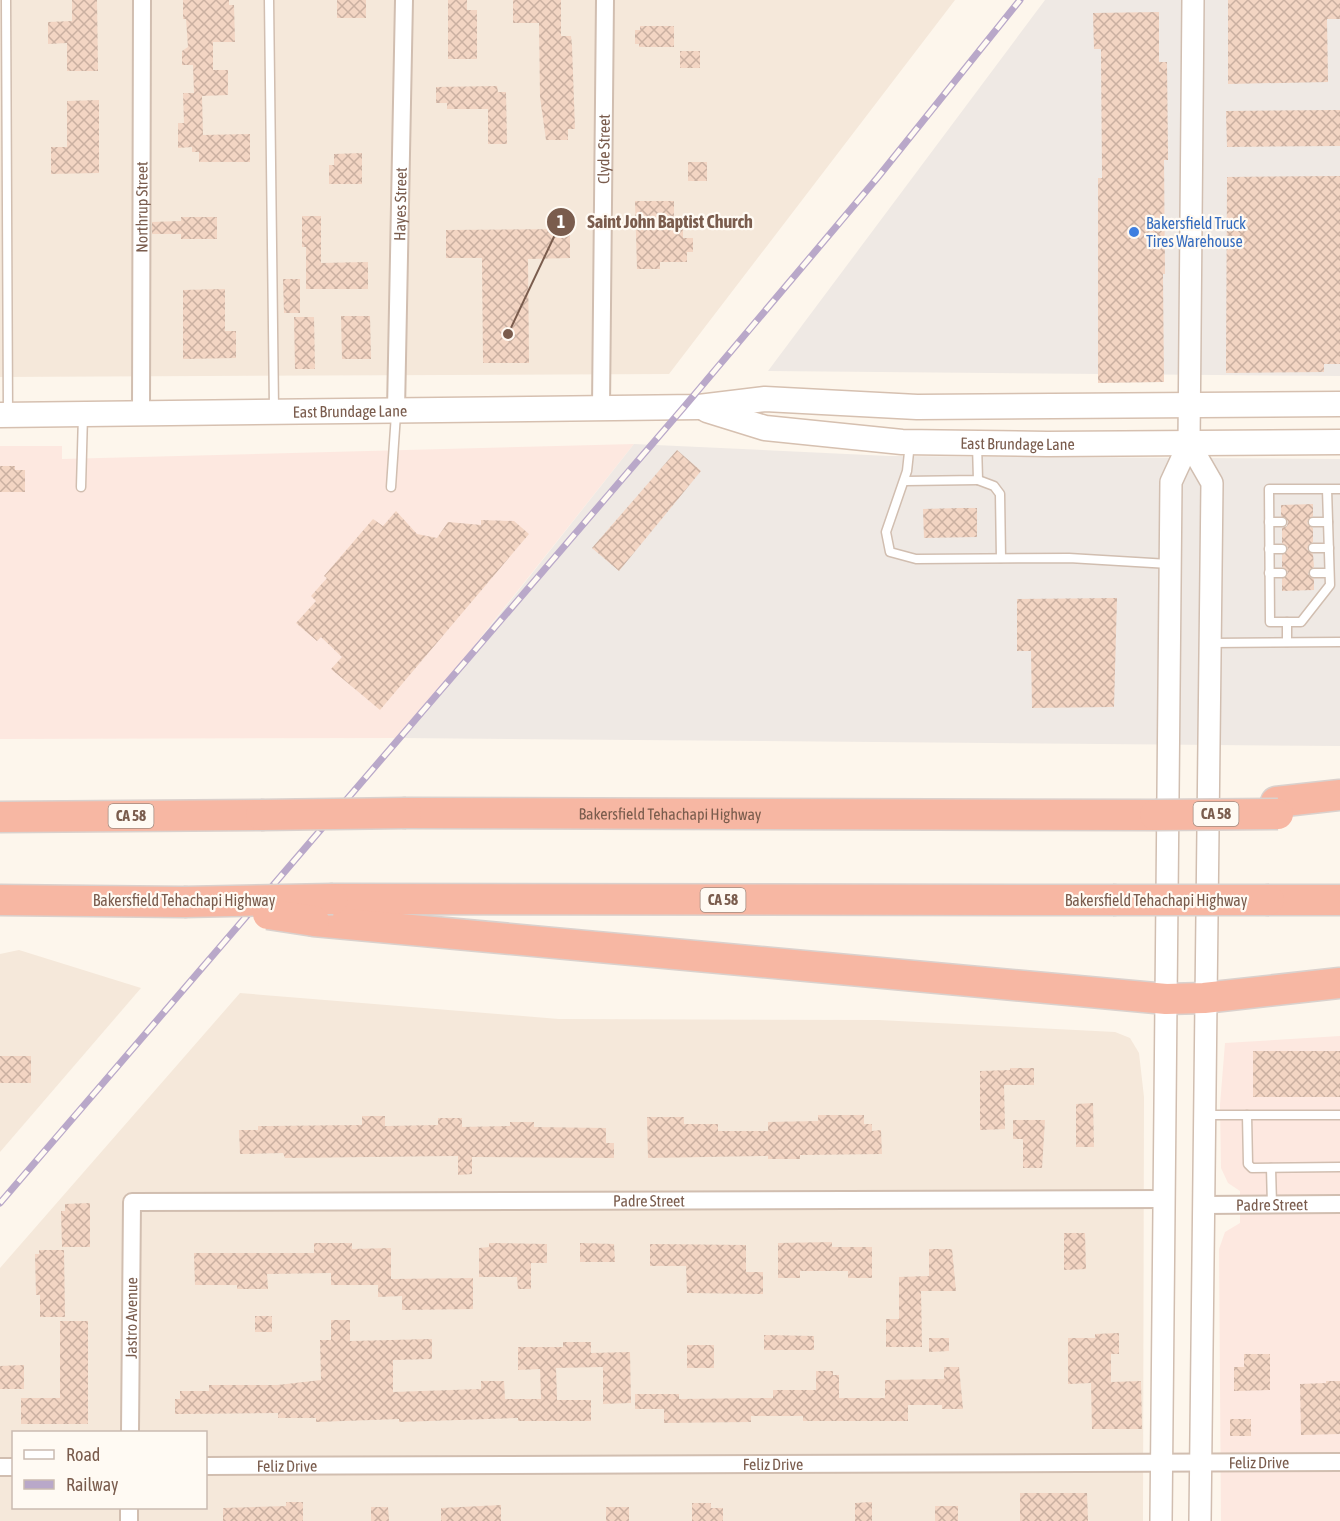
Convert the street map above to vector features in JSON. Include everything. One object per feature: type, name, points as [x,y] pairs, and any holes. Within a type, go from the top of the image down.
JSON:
[{"type":"highway","points":[[1277,808],[1340,795]]},
{"type":"highway","points":[[1277,808],[1340,814]]},
{"type":"highway","name":"Bakersfield Tehachapi Highway","points":[[0,817],[406,813],[1108,816],[1277,808]]},
{"type":"highway","name":"Bakersfield Tehachapi Highway","points":[[0,900],[184,902],[333,899],[1340,900]]},
{"type":"highway","points":[[184,902],[314,921],[1166,999],[1204,998],[1340,982]]},
{"type":"main road","name":"East Brundage Lane","points":[[4,415],[699,407],[765,399],[917,407],[1340,404]]},
{"type":"main road","name":"East Brundage Lane","points":[[699,407],[765,428],[910,442],[1340,442]]},
{"type":"street","name":"Northrup Street","points":[[141,414],[142,0]]},
{"type":"street","name":"Hayes Street","points":[[396,410],[404,0]]},
{"type":"street","name":"Clyde Street","points":[[601,407],[605,0]]},
{"type":"street","points":[[1161,1521],[1171,482],[1189,443],[1193,0]]},
{"type":"street","points":[[1189,443],[1212,483],[1204,998],[1200,1521]]},
{"type":"street","name":"Padre Street","points":[[132,1202],[1165,1199]]},
{"type":"street","name":"Jastro Avenue","points":[[130,1431],[132,1202]]},
{"type":"street","name":"Padre Street","points":[[1203,1205],[1340,1204]]},
{"type":"street","name":"Feliz Drive","points":[[207,1466],[1340,1462]]},
{"type":"lane","points":[[4,415],[6,0]]},
{"type":"lane","points":[[269,0],[274,412]]},
{"type":"lane","points":[[391,487],[396,410]]},
{"type":"lane","points":[[81,488],[82,414]]},
{"type":"lane","points":[[910,442],[904,481],[886,532],[890,552],[916,559],[1109,559],[1171,564]]},
{"type":"lane","points":[[977,443],[978,480]]},
{"type":"lane","points":[[904,481],[978,480],[994,486],[1000,494],[1001,558]]},
{"type":"lane","points":[[1327,489],[1330,585],[1301,622],[1270,622],[1269,489],[1327,489],[1340,489]]},
{"type":"lane","points":[[1269,522],[1282,522]]},
{"type":"lane","points":[[1313,522],[1328,522]]},
{"type":"lane","points":[[1313,548],[1329,548]]},
{"type":"lane","points":[[1269,549],[1282,549]]},
{"type":"lane","points":[[1269,573],[1282,573]]},
{"type":"lane","points":[[1314,573],[1329,573]]},
{"type":"lane","points":[[1287,622],[1287,642]]},
{"type":"lane","points":[[1210,643],[1340,642]]},
{"type":"lane","points":[[1204,1115],[1340,1115]]},
{"type":"lane","points":[[1247,1115],[1248,1164],[1252,1168],[1340,1167]]},
{"type":"lane","points":[[1271,1168],[1272,1205]]},
{"type":"shaded area","points":[[0,0],[955,0],[669,374],[0,377]]},
{"type":"shaded area","points":[[1045,0],[1340,0],[1340,376],[768,371]]},
{"type":"shaded area","points":[[634,444],[401,738],[0,739],[0,446],[62,446],[62,459]]},
{"type":"shaded area","points":[[634,444],[889,456],[1340,459],[1340,746],[402,738]]},
{"type":"shaded area","points":[[19,950],[141,988],[0,1152],[0,954]]},
{"type":"shaded area","points":[[240,993],[559,1019],[879,1020],[1115,1032],[1130,1038],[1139,1053],[1144,1097],[1143,1521],[0,1521],[0,1268]]},
{"type":"shaded area","points":[[1340,1036],[1340,1521],[1221,1521],[1219,1249],[1225,1232],[1240,1223],[1240,1191],[1228,1183],[1221,1168],[1220,1105],[1225,1043]]},
{"type":"building","points":[[72,0],[97,0],[98,71],[67,71],[67,43],[48,44],[48,22],[72,21]]},
{"type":"building","points":[[183,0],[229,0],[229,5],[234,5],[235,42],[213,42],[213,70],[228,70],[228,95],[202,96],[203,135],[250,134],[250,162],[199,162],[199,152],[192,152],[192,147],[178,148],[178,123],[184,123],[183,93],[194,93],[193,65],[182,65],[182,51],[188,47],[186,19],[183,19]]},
{"type":"building","points":[[337,0],[366,0],[366,18],[337,18]]},
{"type":"building","points":[[448,0],[467,0],[467,10],[477,10],[477,59],[448,59]]},
{"type":"building","points":[[513,0],[561,0],[561,36],[571,36],[572,46],[575,129],[568,129],[568,140],[546,140],[540,97],[539,23],[513,23]]},
{"type":"building","points":[[1228,0],[1340,0],[1340,19],[1327,19],[1328,82],[1228,84]]},
{"type":"building","points":[[1159,12],[1159,62],[1167,62],[1168,160],[1164,160],[1164,382],[1098,383],[1098,178],[1102,178],[1101,49],[1094,49],[1093,13]]},
{"type":"building","points":[[640,26],[674,26],[674,47],[639,47],[639,44],[635,44],[635,30],[640,30]]},
{"type":"building","points":[[680,51],[700,51],[700,68],[680,68]]},
{"type":"building","points":[[497,86],[498,92],[506,92],[507,144],[488,144],[488,109],[447,109],[447,103],[436,103],[436,87]]},
{"type":"building","points":[[99,100],[99,173],[51,174],[51,147],[67,147],[67,101]]},
{"type":"building","points":[[1340,110],[1340,146],[1227,147],[1226,111]]},
{"type":"building","points":[[362,153],[362,184],[329,184],[329,165],[334,165],[334,154]]},
{"type":"building","points":[[688,162],[707,162],[707,181],[688,181]]},
{"type":"building","points":[[1340,176],[1340,364],[1324,364],[1324,372],[1226,373],[1227,177]]},
{"type":"building","points":[[635,201],[674,201],[674,226],[683,226],[683,238],[693,238],[693,252],[687,252],[687,262],[660,262],[660,269],[637,269]]},
{"type":"building","points":[[302,216],[321,216],[321,263],[368,262],[368,289],[306,289],[306,247],[302,247]]},
{"type":"building","points":[[181,217],[217,217],[217,239],[181,239],[181,234],[152,234],[152,222],[181,221]]},
{"type":"building","points":[[570,229],[570,258],[528,259],[529,363],[483,363],[482,258],[446,258],[446,230]]},
{"type":"building","points":[[283,279],[300,279],[300,313],[284,313]]},
{"type":"building","points":[[225,289],[225,331],[236,331],[236,358],[183,359],[183,290]]},
{"type":"building","points":[[341,316],[370,316],[371,359],[342,359]]},
{"type":"building","points":[[294,317],[314,317],[315,369],[295,369]]},
{"type":"building","points":[[677,450],[701,471],[619,571],[592,548]]},
{"type":"building","points":[[0,466],[15,466],[15,470],[25,470],[25,492],[0,492]]},
{"type":"building","points":[[1313,504],[1313,516],[1307,523],[1313,528],[1313,542],[1307,549],[1313,554],[1314,567],[1308,574],[1314,579],[1314,590],[1282,591],[1282,579],[1288,572],[1282,567],[1282,555],[1288,548],[1282,543],[1282,528],[1287,526],[1288,521],[1281,516],[1281,505]]},
{"type":"building","points":[[977,508],[977,537],[924,538],[923,509]]},
{"type":"building","points":[[396,511],[417,534],[437,538],[448,522],[481,525],[481,520],[514,521],[529,534],[380,710],[331,669],[342,657],[321,637],[317,641],[296,623],[316,601],[311,596],[327,578],[324,576],[373,519],[383,526]]},
{"type":"building","points":[[1117,598],[1114,707],[1032,708],[1031,651],[1017,651],[1017,599]]},
{"type":"building","points":[[1253,1051],[1340,1051],[1340,1097],[1253,1097]]},
{"type":"building","points":[[0,1056],[31,1056],[31,1083],[0,1083]]},
{"type":"building","points":[[1010,1068],[1034,1068],[1034,1085],[1004,1085],[1005,1129],[980,1130],[980,1071],[1010,1070]]},
{"type":"building","points":[[1093,1103],[1094,1147],[1076,1147],[1076,1104]]},
{"type":"building","points":[[818,1115],[864,1115],[864,1124],[872,1124],[872,1131],[881,1130],[882,1154],[800,1155],[800,1159],[768,1159],[768,1156],[648,1158],[647,1117],[684,1117],[684,1124],[718,1124],[718,1131],[768,1131],[768,1122],[818,1121]]},
{"type":"building","points":[[362,1116],[385,1116],[385,1126],[438,1125],[438,1118],[462,1118],[462,1127],[510,1126],[510,1122],[534,1122],[534,1127],[606,1128],[606,1143],[614,1143],[614,1158],[472,1157],[472,1174],[458,1175],[458,1156],[285,1158],[283,1153],[240,1154],[239,1130],[258,1130],[258,1126],[362,1125]]},
{"type":"building","points":[[1013,1120],[1045,1120],[1042,1168],[1023,1168],[1023,1139],[1013,1139]]},
{"type":"building","points":[[90,1203],[90,1247],[62,1247],[61,1211],[65,1211],[65,1204]]},
{"type":"building","points":[[1064,1233],[1085,1233],[1086,1269],[1064,1270]]},
{"type":"building","points":[[832,1242],[832,1247],[872,1247],[872,1278],[848,1278],[848,1271],[800,1271],[800,1278],[778,1278],[778,1243]]},
{"type":"building","points":[[314,1243],[352,1243],[352,1249],[391,1248],[391,1279],[473,1278],[473,1309],[402,1310],[402,1296],[378,1297],[378,1285],[331,1285],[331,1273],[267,1274],[268,1289],[237,1289],[237,1285],[195,1285],[194,1253],[314,1253]]},
{"type":"building","points":[[489,1243],[547,1244],[547,1263],[531,1263],[531,1289],[518,1289],[517,1277],[479,1277],[479,1248],[489,1247]]},
{"type":"building","points":[[580,1243],[614,1244],[615,1262],[580,1262]]},
{"type":"building","points":[[650,1244],[746,1245],[746,1272],[763,1272],[763,1294],[687,1293],[686,1266],[650,1266]]},
{"type":"building","points":[[929,1249],[952,1249],[956,1291],[921,1291],[922,1347],[886,1347],[886,1319],[899,1319],[899,1277],[929,1276]]},
{"type":"building","points":[[39,1250],[64,1250],[65,1317],[40,1317],[40,1295],[36,1295],[35,1254],[39,1254]]},
{"type":"building","points":[[255,1316],[272,1316],[272,1332],[255,1332]]},
{"type":"building","points":[[331,1320],[350,1320],[350,1341],[432,1339],[432,1359],[393,1360],[393,1392],[481,1389],[481,1381],[504,1381],[505,1399],[541,1399],[540,1369],[518,1370],[518,1347],[563,1347],[563,1342],[591,1342],[591,1353],[630,1352],[631,1403],[603,1404],[603,1367],[556,1368],[557,1400],[591,1400],[591,1421],[518,1421],[518,1418],[316,1422],[316,1418],[278,1418],[278,1413],[175,1414],[175,1399],[180,1399],[180,1391],[209,1391],[209,1385],[278,1385],[321,1380],[320,1340],[331,1340]]},
{"type":"building","points":[[60,1321],[88,1321],[88,1424],[21,1424],[21,1398],[60,1398]]},
{"type":"building","points":[[1119,1333],[1119,1354],[1111,1354],[1111,1382],[1141,1381],[1142,1429],[1092,1429],[1091,1383],[1068,1384],[1068,1338],[1095,1338],[1095,1334]]},
{"type":"building","points":[[764,1335],[814,1336],[814,1350],[764,1350]]},
{"type":"building","points":[[929,1338],[949,1338],[949,1351],[929,1352]]},
{"type":"building","points":[[687,1345],[714,1345],[714,1368],[687,1368]]},
{"type":"building","points":[[1244,1354],[1270,1354],[1270,1390],[1234,1391],[1234,1367],[1244,1367]]},
{"type":"building","points":[[24,1365],[24,1389],[0,1389],[0,1366]]},
{"type":"building","points":[[944,1367],[959,1367],[963,1409],[942,1409],[942,1405],[908,1405],[908,1421],[803,1421],[803,1416],[751,1416],[751,1422],[664,1423],[664,1409],[635,1409],[635,1394],[679,1394],[679,1399],[773,1398],[773,1390],[816,1390],[816,1371],[833,1371],[833,1375],[839,1375],[839,1398],[885,1398],[885,1380],[944,1379]]},
{"type":"building","points":[[1326,1381],[1340,1381],[1340,1434],[1301,1435],[1300,1384],[1326,1383]]},
{"type":"building","points":[[1230,1419],[1251,1419],[1251,1436],[1230,1436]]},
{"type":"building","points":[[1020,1493],[1087,1493],[1088,1521],[1020,1521]]},
{"type":"building","points":[[286,1502],[303,1502],[303,1521],[223,1521],[223,1508],[286,1506]]},
{"type":"building","points":[[872,1502],[872,1521],[855,1521],[855,1503]]},
{"type":"building","points":[[692,1503],[711,1503],[711,1508],[723,1508],[723,1521],[692,1521]]},
{"type":"building","points":[[501,1505],[501,1521],[441,1521],[441,1508]]},
{"type":"building","points":[[935,1506],[958,1506],[958,1521],[935,1521]]},
{"type":"building","points":[[371,1507],[388,1507],[389,1521],[371,1521]]},
{"type":"building","points":[[606,1507],[629,1507],[629,1521],[606,1521]]},
{"type":"railway","points":[[0,1203],[684,407],[878,177],[1020,0]]},
{"type":"place","name":"Bakersfield Truck Tires Warehouse","points":[[1134,232]]},
{"type":"place","name":"Saint John Baptist Church","points":[[508,334]]}]
